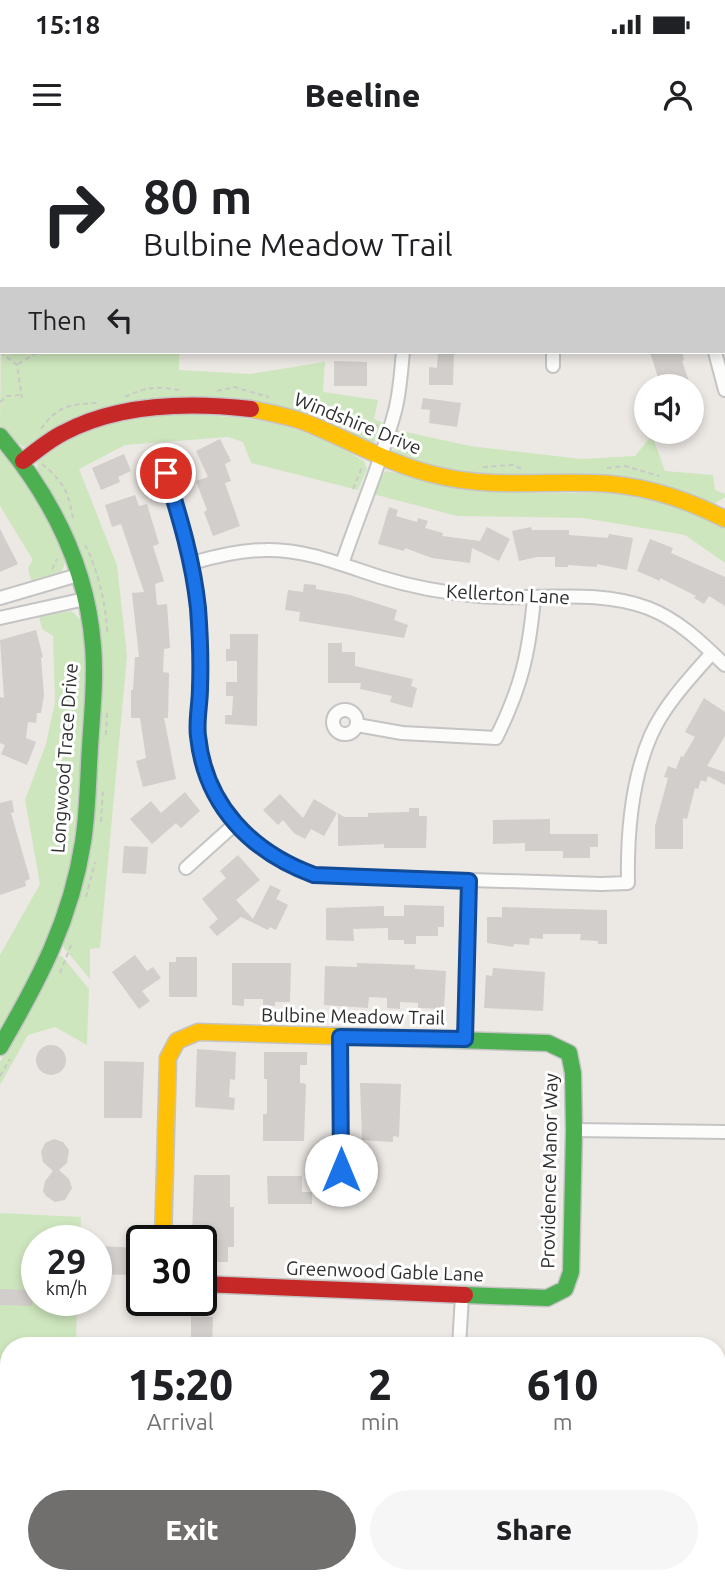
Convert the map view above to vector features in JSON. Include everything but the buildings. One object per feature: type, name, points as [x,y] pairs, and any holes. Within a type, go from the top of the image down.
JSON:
[{"type":"street","points":[[342,564],[359,510],[381,458],[396,408],[402,354]]},
{"type":"street","points":[[553,354],[553,366]]},
{"type":"street","points":[[716,354],[725,390]]},
{"type":"street","name":"Windshire Drive","points":[[23,461],[41,446],[89,421],[153,409],[230,405],[260,409],[303,421],[381,458],[439,477],[505,485],[611,484],[642,488],[671,495],[724,516]]},
{"type":"street","name":"Longwood Trace Drive","points":[[0,436],[23,461],[53,511],[78,575],[93,645],[83,842],[54,946],[33,991],[0,1047]]},
{"type":"street","points":[[166,473],[192,563],[201,649],[197,733],[206,779],[234,824],[270,854],[290,866],[314,875],[628,883],[627,844],[645,752],[667,707],[712,653]]},
{"type":"street","name":"Kellerton Lane","points":[[192,563],[222,555],[267,550],[315,557],[415,586],[447,592],[534,598],[592,597],[630,603],[674,621],[725,665]]},
{"type":"street","points":[[0,598],[78,575]]},
{"type":"street","points":[[18,592],[24,612]]},
{"type":"street","points":[[357,725],[402,733],[496,738],[512,706],[523,675],[530,644],[534,598]]},
{"type":"street","points":[[0,618],[85,599]]},
{"type":"street","points":[[186,868],[234,824]]},
{"type":"street","points":[[465,1039],[469,881]]},
{"type":"street","name":"Bulbine Meadow Trail","points":[[163,1225],[168,1058],[177,1041],[198,1032],[548,1043],[569,1053]]},
{"type":"street","points":[[340,1037],[341,1170]]},
{"type":"street","name":"Providence Manor Way","points":[[565,1290],[571,1272],[574,1130],[573,1073],[569,1053]]},
{"type":"street","points":[[574,1130],[725,1132]]},
{"type":"street","name":"Greenwood Gable Lane","points":[[217,1285],[547,1298],[565,1290]]},
{"type":"street","points":[[460,1337],[462,1296]]},
{"type":"path","points":[[0,402],[7,396],[22,396],[17,365],[3,354]]},
{"type":"path","points":[[17,365],[35,354]]},
{"type":"path","points":[[370,436],[379,421]]},
{"type":"path","points":[[47,574],[55,566],[59,554],[69,549]]},
{"type":"green space","points":[[1,354],[179,354],[179,370],[250,374],[325,362],[323,392],[378,400],[374,419],[385,424],[375,441],[363,444],[274,406],[242,399],[194,398],[24,447],[0,426]]},
{"type":"green space","points":[[174,414],[250,419],[295,429],[364,461],[367,469],[358,490],[251,463],[243,442],[228,437],[125,445],[79,469],[117,565],[127,656],[100,948],[90,949],[90,979],[62,942],[73,912],[98,639],[38,472],[37,462],[67,440],[101,427]]},
{"type":"green space","points":[[397,430],[470,446],[581,459],[635,456],[645,444],[655,444],[665,471],[713,475],[715,490],[725,494],[725,497],[714,504],[466,476],[405,460],[396,454],[392,447]]},
{"type":"green space","points":[[0,447],[41,505],[64,555],[64,566],[59,574],[32,584],[28,568],[33,560],[0,506]]},
{"type":"green space","points":[[386,471],[519,493],[622,493],[664,502],[725,529],[725,563],[685,535],[583,518],[457,516],[373,494]]},
{"type":"green space","points":[[71,611],[83,627],[87,659],[80,784],[72,856],[61,902],[49,936],[0,1033],[0,955],[40,884],[25,800],[46,744],[55,702],[53,636],[42,629],[39,616]]},
{"type":"green space","points":[[57,956],[62,956],[89,989],[87,1045],[55,1027],[28,1035],[0,1085],[0,1062]]},
{"type":"green space","points":[[0,1213],[81,1217],[81,1225],[21,1225],[21,1316],[77,1316],[76,1337],[0,1337]]},
{"type":"traffic: fast","points":[[0,436],[50,508],[74,560],[89,616],[94,671],[86,818],[78,870],[52,949],[0,1047]]},
{"type":"traffic: fast","points":[[332,1036],[548,1043],[569,1053],[573,1073],[574,1130],[571,1272],[565,1289],[547,1298],[465,1295]]},
{"type":"traffic: slow","points":[[251,409],[300,421],[422,472],[478,482],[628,486],[678,499],[725,519]]},
{"type":"traffic: slow","points":[[163,1225],[168,1058],[177,1041],[198,1032],[332,1036]]},
{"type":"traffic: jam","points":[[23,461],[58,436],[85,423],[131,410],[179,406],[251,409]]},
{"type":"traffic: jam","points":[[217,1285],[465,1295]]},
{"type":"route","points":[[166,473],[192,563],[198,609],[201,649],[197,733],[201,758],[206,779],[234,824],[270,854],[290,866],[314,875],[469,881],[465,1039],[340,1037],[341,1170]]}]
